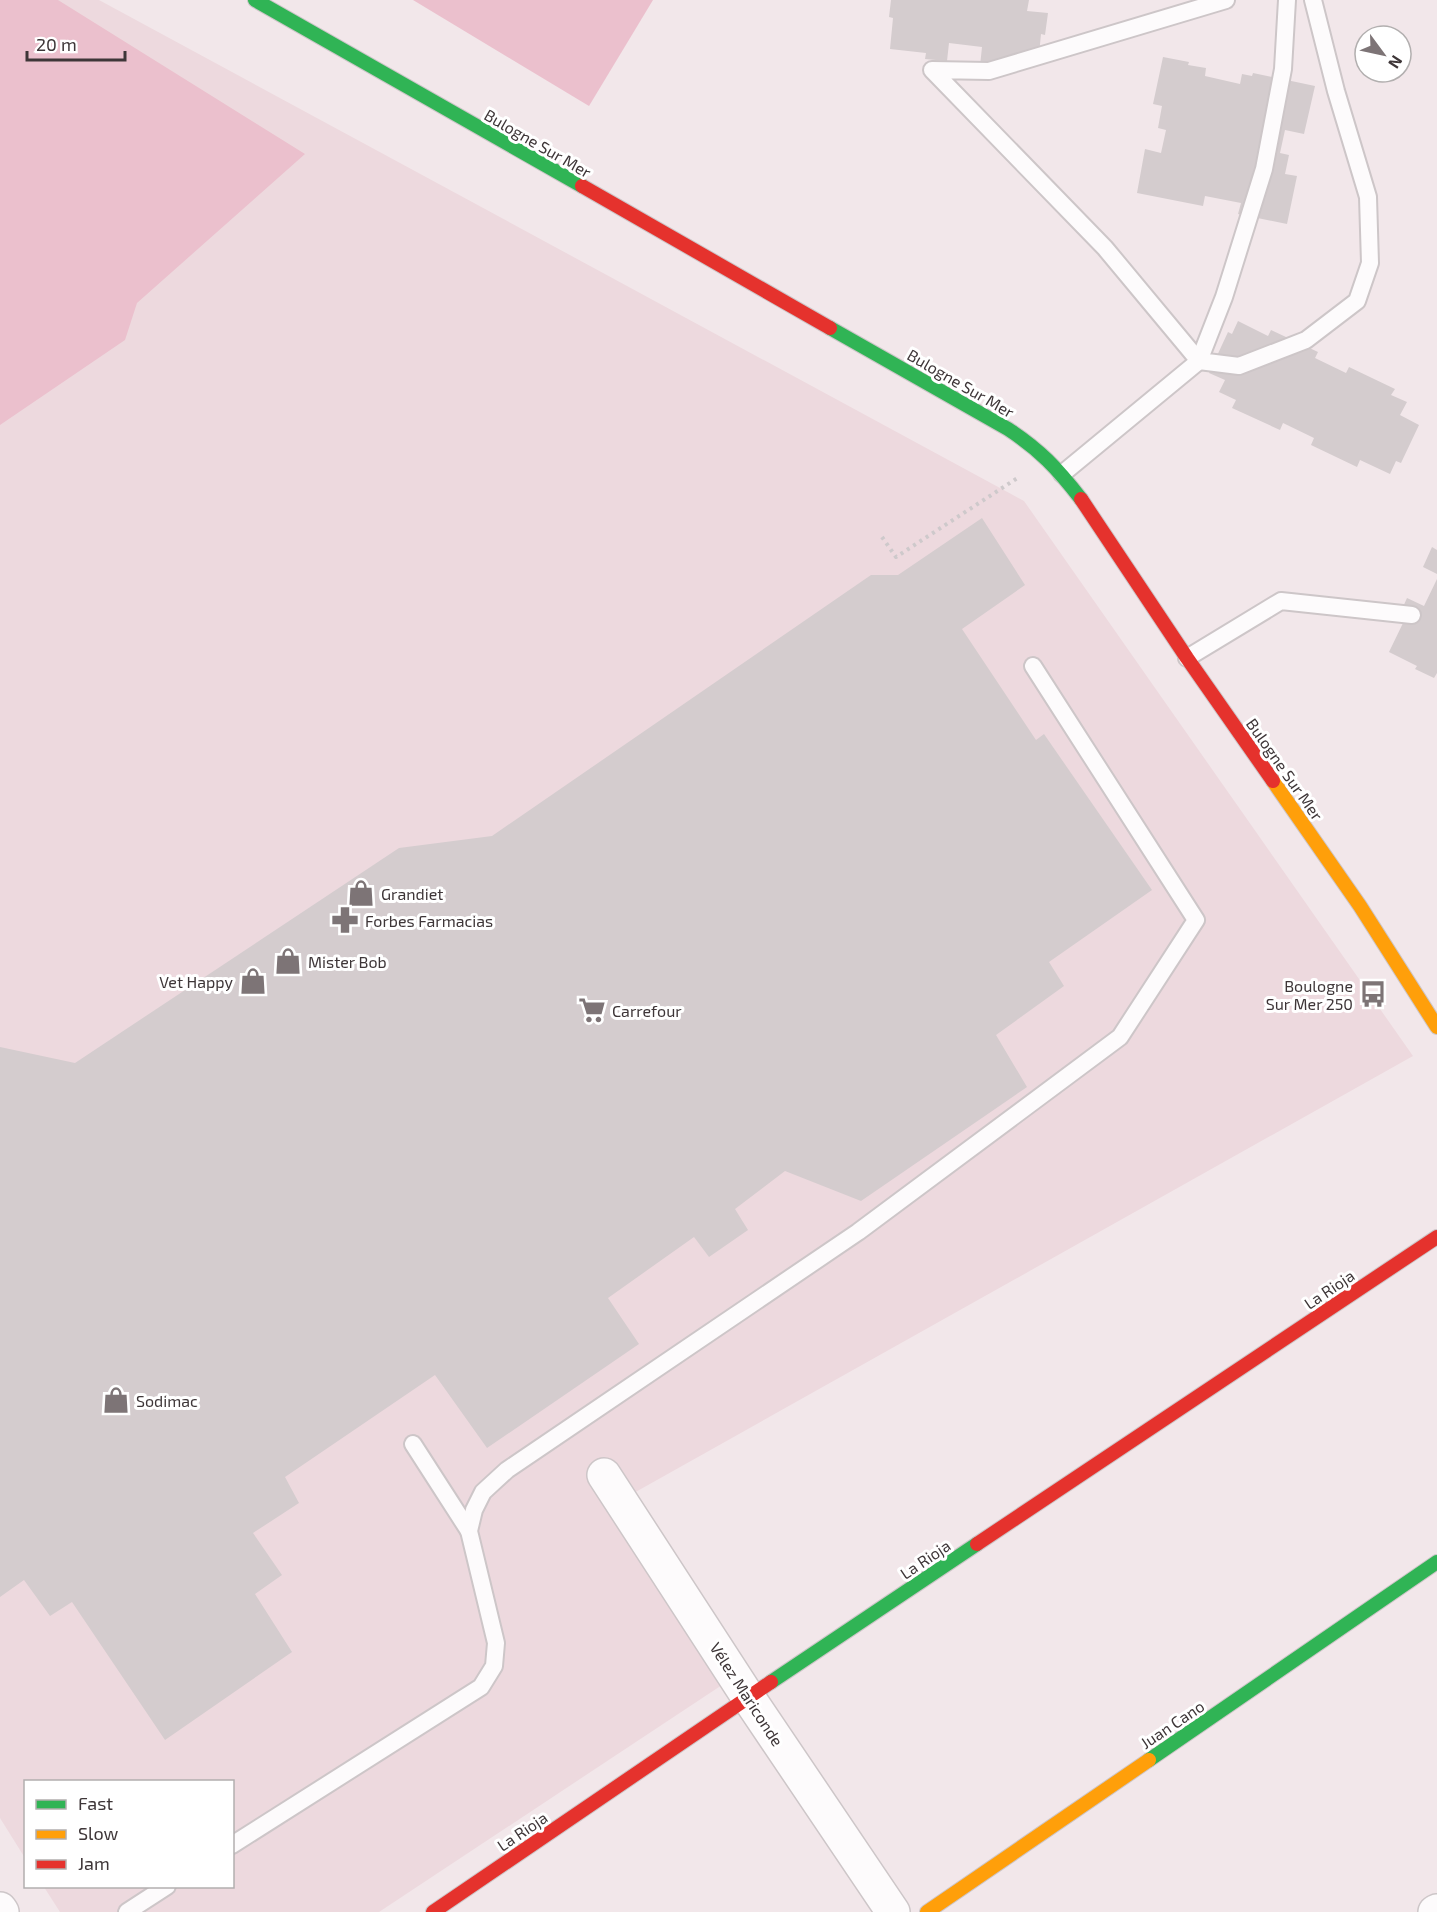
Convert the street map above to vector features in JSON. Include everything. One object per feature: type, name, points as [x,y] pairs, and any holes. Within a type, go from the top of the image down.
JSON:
[{"type":"street","name":"Bulogne Sur Mer","points":[[255,0],[1008,429],[1047,458],[1086,506],[1187,658],[1359,906],[1437,1027]]},
{"type":"street","name":"La Rioja","points":[[433,1912],[748,1696],[1437,1236]]},
{"type":"street","name":"Vélez Mariconde","points":[[604,1475],[893,1912]]},
{"type":"street","name":"Juan Cano","points":[[927,1912],[1437,1562]]},
{"type":"lane","points":[[1226,0],[989,71],[932,70],[1105,248],[1199,361],[1239,366],[1306,340],[1357,301],[1370,263],[1368,197],[1312,0]]},
{"type":"lane","points":[[1062,474],[1199,361],[1224,297],[1264,169],[1283,69],[1287,0]]},
{"type":"lane","points":[[1187,658],[1281,601],[1412,615]]},
{"type":"lane","points":[[469,1531],[474,1509],[483,1492],[507,1470],[858,1232],[1120,1037],[1196,920],[1033,666]]},
{"type":"lane","points":[[234,1844],[481,1687],[494,1666],[496,1643],[469,1531],[413,1444]]},
{"type":"lane","points":[[127,1912],[165,1888]]},
{"type":"path","points":[[882,537],[896,556],[1047,458]]},
{"type":"shaded area","points":[[0,0],[99,0],[1024,501],[1413,1056],[632,1494],[722,1685],[379,1912],[60,1912],[45,1888],[234,1888],[234,1780],[24,1780],[24,1856],[0,1818]]},
{"type":"shaded area","points":[[0,0],[58,0],[305,154],[137,303],[125,340],[0,425]]},
{"type":"shaded area","points":[[413,0],[653,0],[589,106]]},
{"type":"building","points":[[891,0],[1029,0],[1027,11],[1048,13],[1045,35],[1041,34],[1038,65],[980,66],[982,47],[949,43],[947,61],[925,59],[926,53],[890,49],[893,18],[889,17]]},
{"type":"building","points":[[1163,57],[1206,68],[1205,76],[1240,84],[1242,74],[1252,76],[1253,73],[1315,86],[1304,134],[1285,130],[1280,153],[1289,155],[1285,174],[1297,176],[1287,224],[1238,214],[1241,203],[1205,196],[1203,206],[1137,193],[1145,149],[1161,153],[1166,130],[1158,128],[1162,106],[1153,104]]},
{"type":"building","points":[[1238,321],[1268,336],[1271,330],[1318,352],[1315,358],[1346,373],[1349,367],[1395,389],[1391,395],[1407,402],[1400,415],[1419,425],[1401,463],[1396,461],[1390,474],[1360,460],[1357,467],[1311,445],[1314,438],[1283,423],[1280,430],[1232,408],[1236,400],[1219,392],[1225,380],[1209,373],[1228,332],[1232,334]]},
{"type":"building","name":"Carrefour","points":[[982,518],[1025,585],[962,629],[1036,740],[1044,734],[1152,890],[1049,962],[1064,986],[996,1035],[1027,1087],[861,1201],[785,1171],[735,1209],[748,1230],[709,1257],[694,1237],[608,1298],[639,1344],[487,1448],[435,1375],[285,1477],[299,1503],[253,1533],[282,1575],[255,1594],[292,1652],[165,1740],[72,1602],[50,1616],[24,1580],[0,1597],[0,1047],[75,1063],[399,848],[492,836],[871,575],[898,575]]},
{"type":"building","points":[[1432,547],[1437,550],[1437,574],[1423,567]]},
{"type":"building","points":[[1437,579],[1437,673],[1434,678],[1415,669],[1417,666],[1389,652],[1404,621],[1398,618],[1407,598],[1424,606]]},
{"type":"traffic: fast","points":[[255,0],[582,186]]},
{"type":"traffic: fast","points":[[830,328],[1008,429],[1048,460],[1081,499]]},
{"type":"traffic: fast","points":[[771,1682],[977,1544]]},
{"type":"traffic: fast","points":[[1149,1760],[1437,1562]]},
{"type":"traffic: slow","points":[[1273,781],[1360,906],[1437,1027]]},
{"type":"traffic: slow","points":[[927,1912],[1149,1760]]},
{"type":"traffic: jam","points":[[582,186],[830,328]]},
{"type":"traffic: jam","points":[[1081,499],[1187,658],[1273,781]]},
{"type":"traffic: jam","points":[[977,1544],[1437,1237]]},
{"type":"traffic: jam","points":[[433,1912],[771,1682]]},
{"type":"place","name":"Grandiet","points":[[361,893]]},
{"type":"place","name":"Forbes Farmacias","points":[[345,920]]},
{"type":"place","name":"Mister Bob","points":[[288,961]]},
{"type":"place","name":"Vet Happy","points":[[253,981]]},
{"type":"place","name":"Boulogne Sur Mer 250","points":[[1373,994]]},
{"type":"place","name":"Carrefour","points":[[592,1010]]},
{"type":"place","name":"Sodimac","points":[[116,1400]]}]
